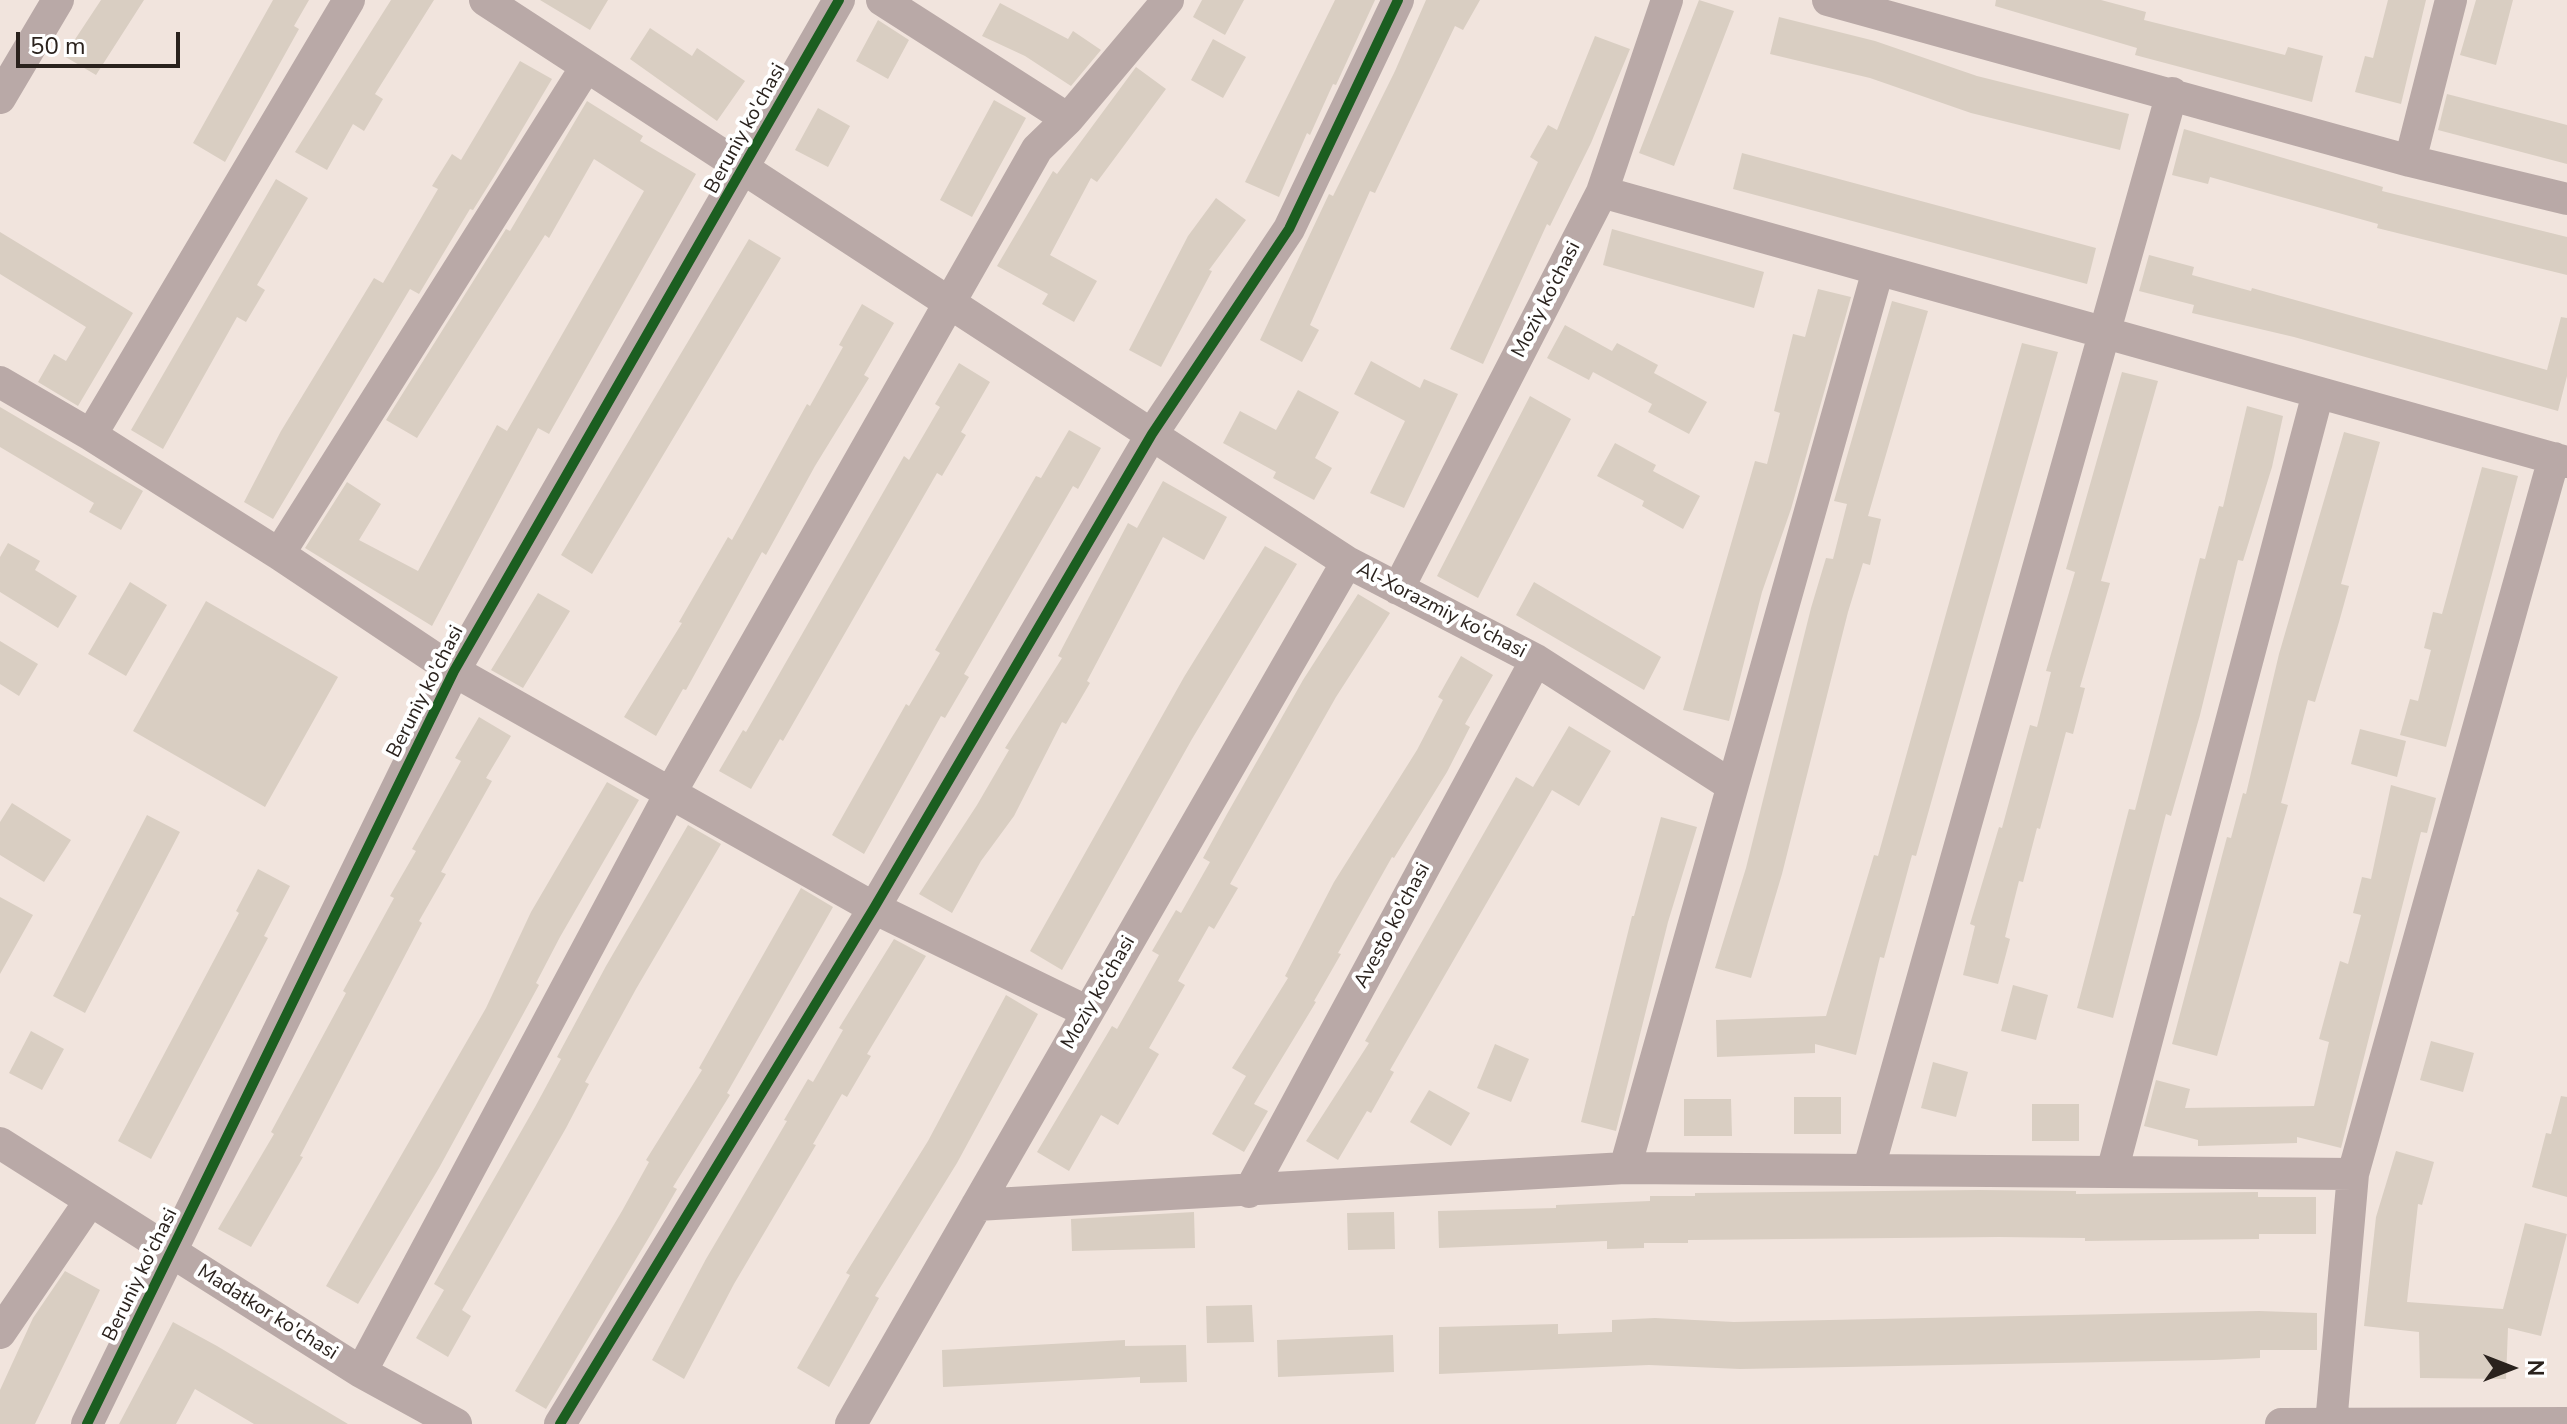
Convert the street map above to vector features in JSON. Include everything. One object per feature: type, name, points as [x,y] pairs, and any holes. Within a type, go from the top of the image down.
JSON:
[{"type":"street","points":[[0,98],[58,0]]},
{"type":"street","points":[[91,435],[349,0]]},
{"type":"street","name":"Al-Xorazmiy ko'chasi","points":[[485,0],[743,172],[952,302],[1347,562],[1536,660],[1731,785]]},
{"type":"street","name":"Beruniy ko'chasi","points":[[87,1424],[454,671],[839,0]]},
{"type":"street","points":[[882,0],[1068,119]]},
{"type":"street","points":[[361,1372],[671,792],[1037,149],[1068,119],[1168,0]]},
{"type":"street","points":[[560,1424],[874,908],[1152,434],[1289,229],[1398,0]]},
{"type":"street","name":"Moziy ko‘chasi","points":[[1398,589],[1602,192],[1667,0]]},
{"type":"street","points":[[1828,0],[2410,161],[2567,199]]},
{"type":"street","points":[[2410,161],[2451,0]]},
{"type":"street","points":[[279,554],[586,67]]},
{"type":"street","points":[[1869,1168],[2172,93]]},
{"type":"street","points":[[1602,192],[2560,460],[2353,1174],[2332,1424]]},
{"type":"street","points":[[1625,1168],[1878,270]]},
{"type":"street","points":[[0,382],[91,435],[279,554],[454,671],[874,908],[1088,1012]]},
{"type":"street","points":[[2112,1172],[2318,393]]},
{"type":"street","name":"Moziy ko‘chasi","points":[[851,1424],[1347,562]]},
{"type":"street","name":"Avesto ko'chasi","points":[[1249,1192],[1536,660]]},
{"type":"street","name":"Madatkor ko'chasi","points":[[0,1143],[361,1372],[456,1424]]},
{"type":"street","points":[[977,1205],[1249,1192],[1625,1168],[2353,1174]]},
{"type":"street","points":[[0,1333],[90,1201]]},
{"type":"street","points":[[2281,1424],[2567,1423]]},
{"type":"building","points":[[101,0],[144,0],[96,75],[64,56]]},
{"type":"building","points":[[273,0],[309,0],[294,26],[299,29],[225,162],[193,143]]},
{"type":"building","points":[[391,0],[434,0],[375,94],[383,99],[364,131],[353,124],[327,170],[295,152]]},
{"type":"building","points":[[540,0],[608,0],[590,30]]},
{"type":"building","points":[[1202,0],[1244,0],[1225,35],[1193,17]]},
{"type":"building","points":[[1335,0],[1375,0],[1336,85],[1333,84],[1310,135],[1307,133],[1279,197],[1245,182]]},
{"type":"building","points":[[1426,0],[1480,0],[1463,30],[1455,26],[1375,193],[1370,191],[1310,325],[1319,330],[1302,362],[1260,340],[1329,194],[1333,196],[1395,71]]},
{"type":"building","points":[[1699,0],[1734,11],[1674,166],[1639,153]]},
{"type":"building","points":[[1996,0],[2101,0],[2146,12],[2144,20],[2285,55],[2288,47],[2323,56],[2312,102],[2135,55],[2137,48],[1995,6]]},
{"type":"building","points":[[2388,0],[2426,0],[2401,104],[2355,92],[2365,56],[2373,58]]},
{"type":"building","points":[[2476,0],[2513,0],[2496,65],[2460,55]]},
{"type":"building","points":[[1000,3],[1068,39],[1073,31],[1101,50],[1071,86],[1025,56],[982,36]]},
{"type":"building","points":[[1779,17],[1875,41],[1977,76],[2129,114],[2120,150],[1971,113],[1870,78],[1770,54]]},
{"type":"building","points":[[878,20],[909,40],[888,79],[856,61]]},
{"type":"building","points":[[650,28],[692,56],[697,48],[745,81],[717,121],[630,59]]},
{"type":"building","points":[[1595,36],[1630,49],[1591,143],[1550,226],[1547,224],[1483,364],[1450,349],[1538,162],[1530,157],[1548,125],[1557,130]]},
{"type":"building","points":[[1213,39],[1246,57],[1223,98],[1191,80]]},
{"type":"building","points":[[520,61],[552,79],[419,294],[410,289],[273,519],[244,502],[281,431],[374,278],[383,283],[438,189],[432,186],[452,154],[461,160]]},
{"type":"building","points":[[1136,67],[1166,89],[1097,182],[1091,178],[1050,255],[1097,281],[1074,322],[1042,304],[1048,294],[997,266],[1053,171],[1057,174]]},
{"type":"building","points":[[2447,94],[2567,125],[2567,164],[2438,130]]},
{"type":"building","points":[[994,100],[1026,118],[972,217],[940,200]]},
{"type":"building","points":[[587,101],[643,136],[640,141],[696,174],[549,434],[538,428],[432,626],[305,548],[347,482],[381,504],[359,540],[418,571],[497,425],[507,431],[644,191],[594,159],[549,238],[545,235],[417,438],[386,420],[506,229],[510,231]]},
{"type":"building","points":[[818,108],[850,126],[828,167],[795,150]]},
{"type":"building","points":[[2184,129],[2383,187],[2382,191],[2567,237],[2567,275],[2377,228],[2378,224],[2210,177],[2208,184],[2172,175]]},
{"type":"building","points":[[1742,153],[2096,248],[2087,284],[1733,189]]},
{"type":"building","points":[[276,179],[308,198],[257,285],[265,290],[246,322],[237,317],[163,449],[131,430]]},
{"type":"building","points":[[1216,198],[1246,220],[1209,270],[1212,271],[1161,367],[1129,350],[1188,236]]},
{"type":"building","points":[[1612,229],[1764,272],[1754,308],[1603,265]]},
{"type":"building","points":[[0,232],[133,313],[78,406],[38,382],[54,354],[66,361],[86,327],[0,274]]},
{"type":"building","points":[[749,239],[781,258],[592,574],[561,555]]},
{"type":"building","points":[[2149,255],[2194,267],[2192,275],[2251,291],[2252,288],[2547,370],[2561,317],[2567,318],[2567,376],[2558,411],[2294,337],[2192,313],[2194,305],[2139,291]]},
{"type":"building","points":[[1818,289],[1851,297],[1791,509],[1762,592],[1729,721],[1683,710],[1755,461],[1767,464],[1780,413],[1774,411],[1793,334],[1805,337]]},
{"type":"building","points":[[1892,301],[1928,311],[1868,516],[1881,519],[1870,565],[1863,563],[1848,612],[1782,874],[1751,978],[1715,968],[1746,868],[1811,608],[1826,558],[1833,559],[1847,504],[1834,501]]},
{"type":"building","points":[[862,304],[894,323],[864,375],[869,378],[815,466],[766,555],[762,552],[686,690],[683,689],[656,736],[624,717],[682,623],[679,622],[728,537],[732,540],[807,404],[810,406],[843,347],[839,345]]},
{"type":"building","points":[[1565,325],[1612,351],[1617,343],[1658,365],[1654,373],[1707,402],[1689,434],[1648,412],[1652,404],[1593,372],[1589,380],[1547,358]]},
{"type":"building","points":[[2022,343],[2058,352],[1916,856],[1912,855],[1884,958],[1880,957],[1856,1055],[1815,1044],[1815,1053],[1717,1057],[1716,1020],[1826,1016],[1874,855],[1878,856]]},
{"type":"building","points":[[1371,361],[1420,388],[1424,379],[1458,394],[1404,508],[1370,493],[1405,421],[1354,394]]},
{"type":"building","points":[[959,363],[990,382],[961,432],[966,435],[942,476],[937,473],[783,741],[780,739],[751,789],[719,771],[743,730],[746,732],[904,456],[909,460],[940,407],[935,404]]},
{"type":"building","points":[[2122,372],[2158,381],[2101,581],[2110,583],[2080,687],[2085,688],[2073,734],[2066,732],[2040,829],[2037,828],[2023,882],[2019,881],[2005,937],[2010,939],[1998,984],[1963,975],[1975,926],[1970,924],[1999,827],[2002,828],[2030,725],[2037,727],[2051,672],[2046,671],[2075,572],[2066,569]]},
{"type":"building","points":[[1298,390],[1339,412],[1315,458],[1332,468],[1314,500],[1273,478],[1276,472],[1223,443],[1240,411],[1276,430]]},
{"type":"building","points":[[1530,396],[1571,419],[1478,598],[1437,576]]},
{"type":"building","points":[[2247,406],[2283,416],[2272,467],[2243,561],[2238,560],[2200,715],[2171,816],[2166,814],[2113,1018],[2077,1008],[2129,809],[2135,810],[2200,558],[2205,559],[2219,506],[2223,507]]},
{"type":"building","points":[[0,407],[143,491],[121,530],[89,512],[94,503],[0,447]]},
{"type":"building","points":[[1069,430],[1101,448],[1078,489],[1073,486],[964,674],[969,677],[945,718],[941,716],[864,854],[832,835],[906,704],[909,706],[940,653],[935,650],[1036,476],[1041,478]]},
{"type":"building","points":[[2344,432],[2380,442],[2341,584],[2349,586],[2315,702],[2308,700],[2281,803],[2288,805],[2217,1056],[2172,1044],[2227,837],[2231,838],[2243,793],[2246,794],[2279,654]]},
{"type":"building","points":[[1615,443],[1656,465],[1653,471],[1700,496],[1683,529],[1642,506],[1644,501],[1597,476]]},
{"type":"building","points":[[2482,467],[2518,476],[2446,747],[2400,735],[2410,699],[2418,701],[2431,650],[2424,648],[2433,612],[2442,614]]},
{"type":"building","points":[[1163,481],[1227,517],[1204,560],[1163,537],[1087,681],[1090,683],[1066,724],[1062,722],[1014,816],[981,861],[952,913],[919,894],[977,805],[1009,750],[1005,748],[1062,658],[1058,656],[1128,523],[1137,528]]},
{"type":"building","points":[[8,543],[40,561],[35,570],[77,596],[58,628],[0,592],[0,557]]},
{"type":"building","points":[[1265,546],[1297,564],[1192,739],[1062,970],[1030,951],[1184,677]]},
{"type":"building","points":[[130,582],[167,605],[126,676],[88,654]]},
{"type":"building","points":[[1534,582],[1661,657],[1644,690],[1516,615]]},
{"type":"building","points":[[538,593],[570,611],[523,688],[491,670]]},
{"type":"building","points":[[1358,594],[1390,613],[1336,697],[1230,884],[1238,888],[1214,929],[1209,926],[1178,981],[1185,985],[1149,1048],[1159,1054],[1118,1125],[1101,1115],[1069,1171],[1037,1152],[1112,1026],[1117,1029],[1159,955],[1152,951],[1176,910],[1181,913],[1210,862],[1203,858],[1227,814],[1303,680]]},
{"type":"building","points":[[206,601],[338,677],[265,807],[133,731]]},
{"type":"building","points":[[0,641],[38,664],[19,696],[0,684]]},
{"type":"building","points":[[1461,656],[1493,675],[1465,724],[1470,727],[1447,772],[1392,857],[1338,953],[1341,954],[1316,1002],[1254,1104],[1268,1111],[1244,1152],[1212,1134],[1246,1076],[1232,1068],[1288,978],[1285,976],[1334,882],[1417,750],[1443,700],[1438,697]]},
{"type":"building","points":[[479,717],[511,736],[486,778],[492,781],[441,872],[446,874],[300,1156],[303,1157],[251,1247],[218,1229],[274,1134],[271,1132],[346,993],[343,991],[416,851],[412,849],[461,761],[455,758]]},
{"type":"building","points":[[1569,726],[1611,751],[1579,806],[1552,790],[1390,1070],[1394,1072],[1371,1113],[1367,1111],[1338,1160],[1306,1141],[1369,1043],[1365,1041],[1516,777],[1533,787]]},
{"type":"building","points":[[2360,729],[2406,741],[2397,777],[2351,764]]},
{"type":"building","points":[[607,782],[639,800],[560,937],[536,983],[539,985],[439,1168],[358,1304],[326,1286],[486,1008],[531,912]]},
{"type":"building","points":[[2391,785],[2436,798],[2427,833],[2421,832],[2341,1148],[2297,1137],[2297,1143],[2198,1146],[2198,1140],[2144,1126],[2156,1080],[2190,1089],[2185,1108],[2314,1106],[2329,1042],[2319,1039],[2340,961],[2348,964],[2361,915],[2353,913],[2362,877],[2371,879]]},
{"type":"building","points":[[12,803],[71,840],[44,882],[0,855],[0,822]]},
{"type":"building","points":[[147,815],[180,832],[85,1013],[53,996]]},
{"type":"building","points":[[1661,817],[1697,827],[1668,922],[1616,1131],[1581,1122],[1632,916]]},
{"type":"building","points":[[688,825],[721,844],[636,989],[585,1082],[589,1084],[566,1128],[462,1310],[471,1316],[448,1357],[416,1338],[444,1290],[434,1284],[561,1059],[557,1057],[606,966]]},
{"type":"building","points":[[258,869],[290,886],[264,936],[268,938],[151,1159],[118,1141],[239,913],[236,911]]},
{"type":"building","points":[[801,888],[833,907],[727,1093],[730,1095],[673,1187],[677,1189],[546,1409],[515,1391],[622,1211],[649,1162],[646,1160],[702,1070],[699,1068]]},
{"type":"building","points":[[0,897],[33,915],[0,974]]},
{"type":"building","points":[[894,939],[926,956],[867,1054],[871,1056],[847,1097],[842,1094],[813,1144],[816,1145],[734,1284],[684,1379],[652,1360],[706,1259],[787,1121],[784,1120],[808,1079],[813,1082],[843,1030],[839,1028]]},
{"type":"building","points":[[2013,985],[2048,995],[2036,1040],[2001,1031]]},
{"type":"building","points":[[1006,995],[1038,1014],[957,1163],[875,1296],[879,1298],[829,1387],[797,1368],[850,1275],[846,1273],[928,1141]]},
{"type":"building","points":[[31,1031],[64,1049],[42,1090],[9,1073]]},
{"type":"building","points":[[2431,1041],[2474,1053],[2463,1092],[2420,1080]]},
{"type":"building","points":[[1495,1044],[1529,1059],[1511,1102],[1477,1088]]},
{"type":"building","points":[[1933,1062],[1968,1072],[1956,1117],[1921,1108]]},
{"type":"building","points":[[1429,1090],[1470,1113],[1451,1146],[1410,1122]]},
{"type":"building","points":[[2561,1096],[2567,1097],[2567,1197],[2532,1187],[2546,1133],[2551,1134]]},
{"type":"building","points":[[1794,1097],[1841,1097],[1841,1134],[1794,1134]]},
{"type":"building","points":[[1684,1099],[1731,1099],[1732,1136],[1684,1136]]},
{"type":"building","points":[[2032,1104],[2079,1104],[2079,1141],[2032,1141]]},
{"type":"building","points":[[2396,1151],[2434,1162],[2422,1205],[2418,1204],[2407,1302],[2503,1309],[2525,1223],[2567,1234],[2541,1336],[2508,1328],[2506,1379],[2420,1378],[2419,1332],[2364,1326],[2376,1217]]},
{"type":"building","points":[[2076,1191],[2076,1194],[2258,1192],[2258,1197],[2316,1197],[2316,1234],[2259,1234],[2259,1239],[2085,1241],[2085,1238],[1999,1237],[1688,1240],[1688,1243],[1644,1243],[1644,1248],[1607,1249],[1607,1241],[1439,1248],[1438,1211],[1556,1208],[1556,1205],[1650,1201],[1650,1196],[1695,1196],[1695,1193]]},
{"type":"building","points":[[1194,1212],[1195,1248],[1072,1251],[1071,1219]]},
{"type":"building","points":[[1394,1212],[1395,1249],[1348,1250],[1347,1213]]},
{"type":"building","points":[[65,1271],[100,1290],[35,1424],[0,1424],[0,1390],[33,1318]]},
{"type":"building","points":[[1252,1305],[1254,1342],[1207,1343],[1206,1306]]},
{"type":"building","points":[[2259,1311],[2317,1313],[2317,1350],[2260,1350],[2260,1358],[2214,1360],[1740,1369],[1649,1365],[1439,1374],[1439,1327],[1558,1324],[1558,1334],[1612,1332],[1612,1320],[1655,1318],[1734,1322]]},
{"type":"building","points":[[173,1322],[348,1424],[254,1424],[195,1389],[176,1424],[119,1424]]},
{"type":"building","points":[[1393,1335],[1394,1372],[1278,1377],[1277,1340]]},
{"type":"building","points":[[1125,1340],[1125,1346],[1186,1345],[1187,1382],[1140,1383],[1140,1377],[943,1387],[942,1350]]},
{"type":"cycle path","points":[[87,1424],[454,671],[839,0]]},
{"type":"cycle path","points":[[560,1424],[874,908],[1152,434],[1289,229],[1398,0]]}]
